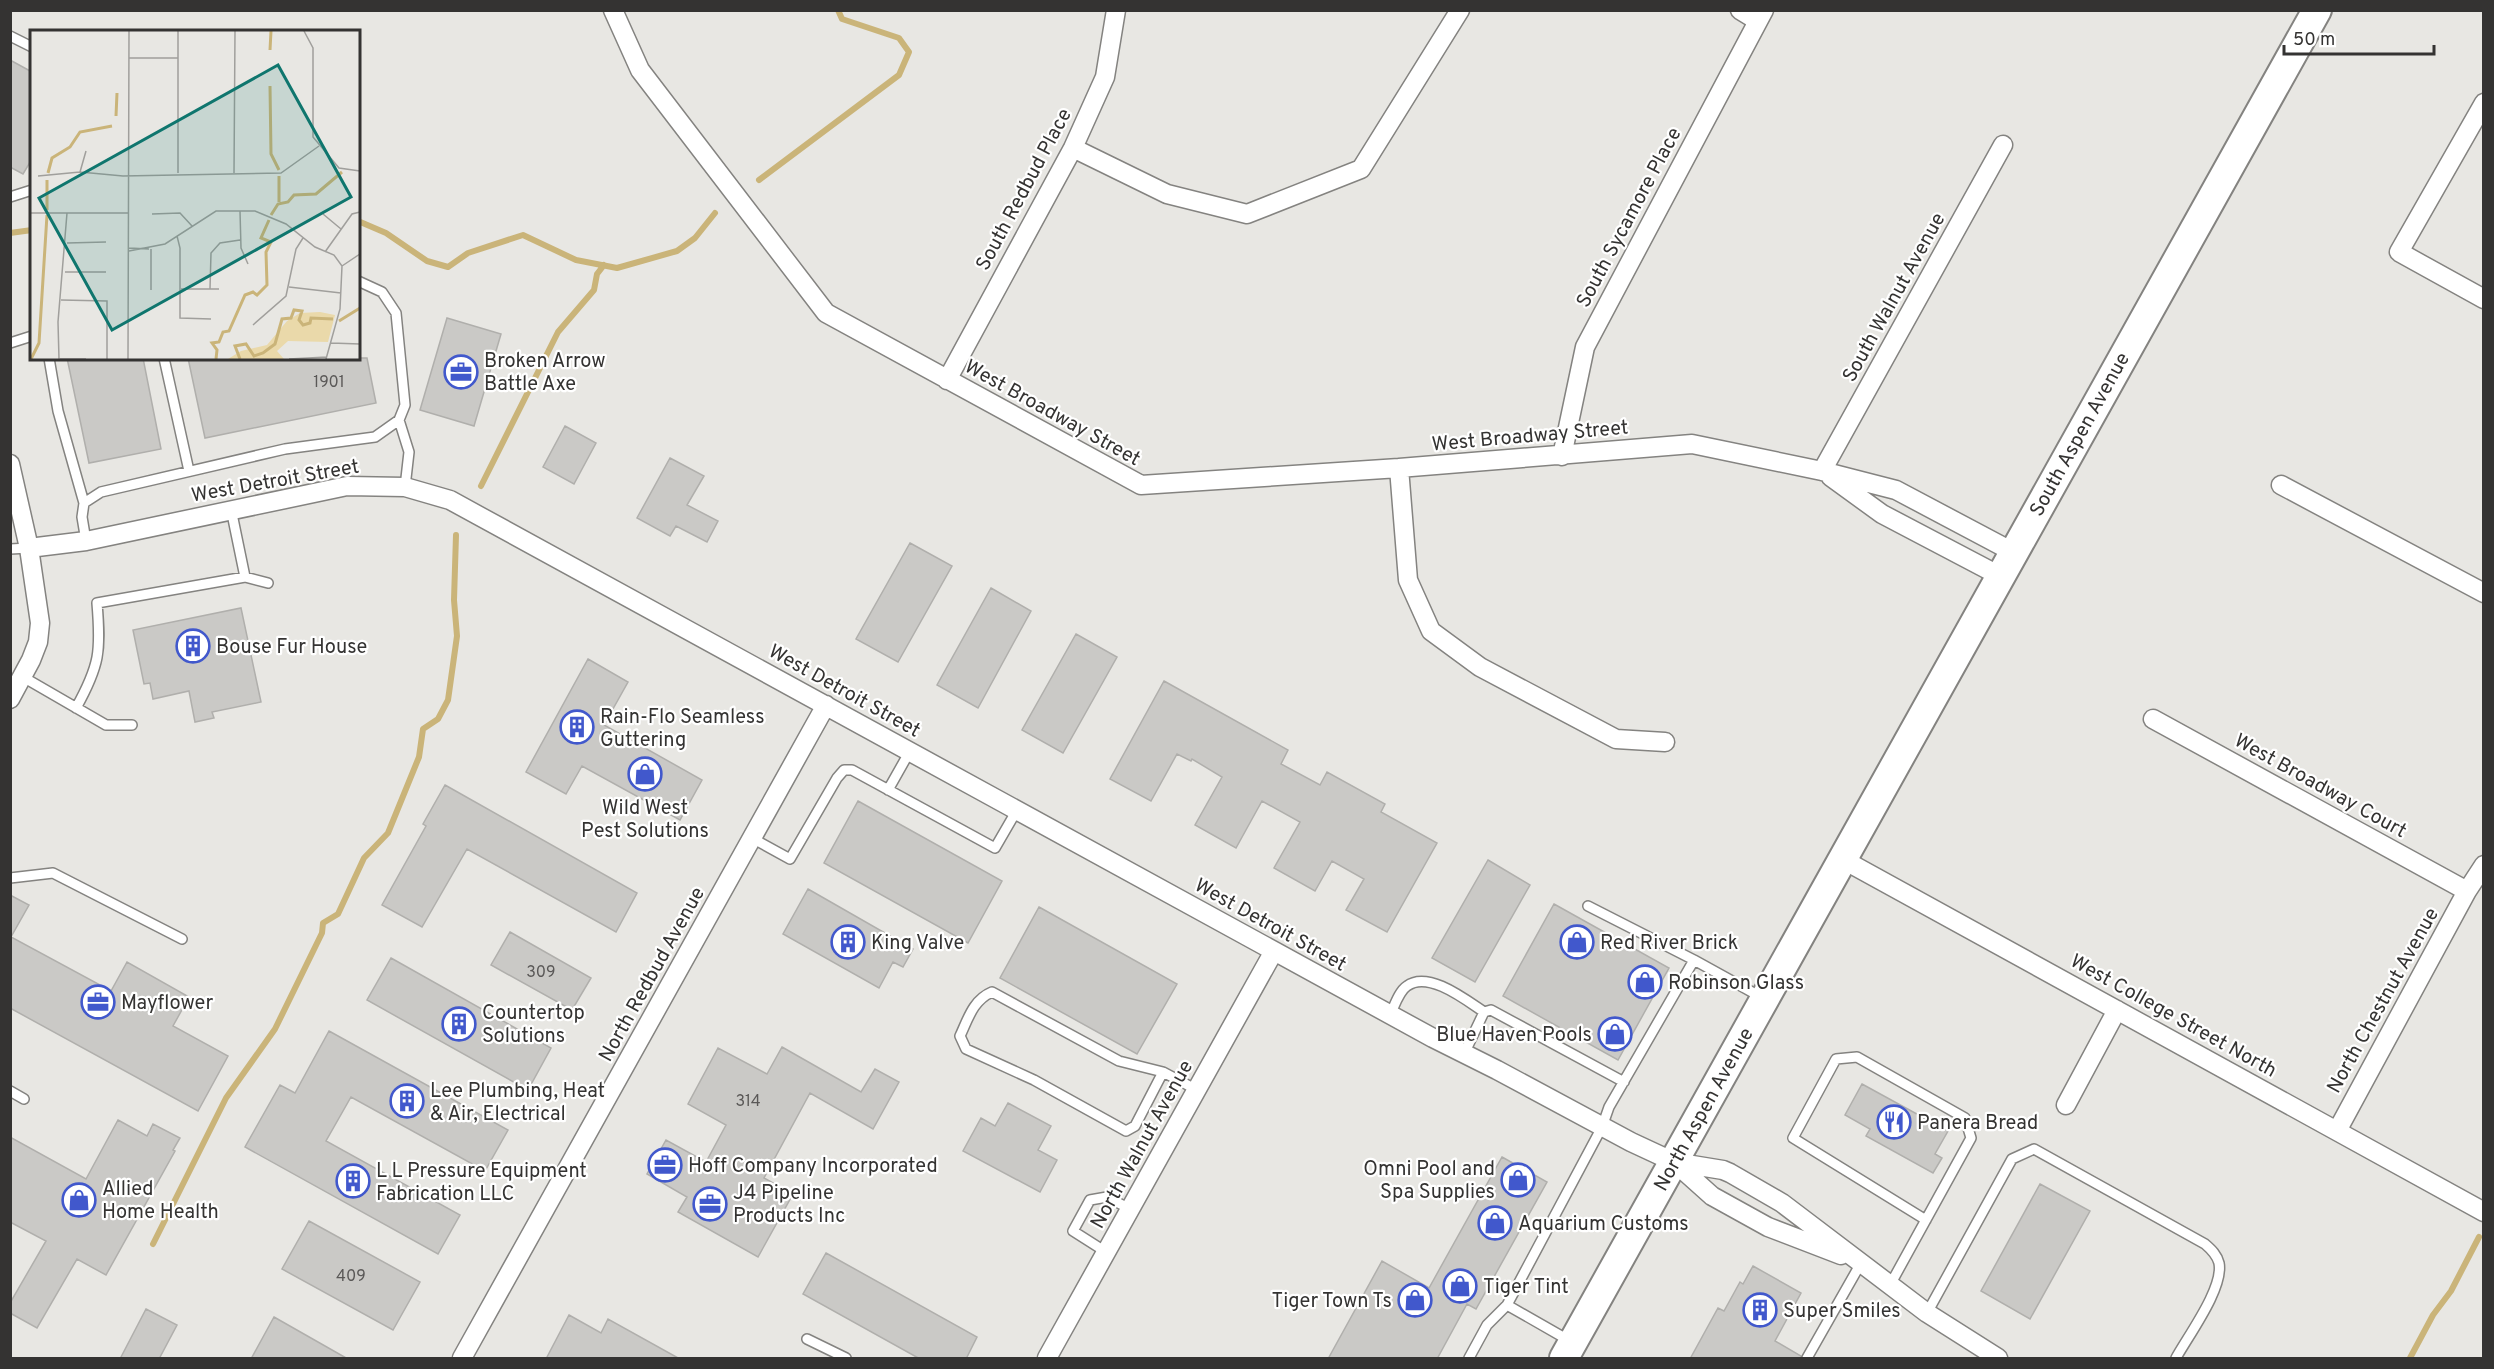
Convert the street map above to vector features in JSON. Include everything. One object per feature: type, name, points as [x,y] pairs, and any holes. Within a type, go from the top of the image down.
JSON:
[{"type":"main road","name":"South Aspen Avenue","points":[[1842,859],[2313,12]]},
{"type":"main road","name":"North Aspen Avenue","points":[[1569,1350],[1842,859]]},
{"type":"street","name":"West Broadway Street","points":[[614,10],[640,70],[826,314],[1141,485],[1562,456],[1692,444],[1822,471],[1896,490],[2007,564]]},
{"type":"street","name":"South Redbud Place","points":[[947,380],[1073,147],[1105,77],[1116,10]]},
{"type":"street","points":[[1073,147],[1167,194],[1247,214],[1361,169],[1460,10]]},
{"type":"street","points":[[1740,10],[1761,16]]},
{"type":"street","name":"South Sycamore Place","points":[[1562,456],[1585,347],[1761,16]]},
{"type":"street","points":[[2484,103],[2399,252],[2484,299]]},
{"type":"street","name":"South Walnut Avenue","points":[[1822,471],[2003,145]]},
{"type":"street","points":[[10,464],[20,549],[40,623],[38,642],[23,678],[10,699]]},
{"type":"street","points":[[1399,468],[1408,580],[1431,631],[1480,667],[1616,739],[1665,742]]},
{"type":"street","name":"West Broadway Street","points":[[1822,471],[1882,514],[2007,564]]},
{"type":"street","points":[[2281,485],[2484,593]]},
{"type":"street","name":"West Detroit Street","points":[[20,549],[86,541],[347,486],[405,488],[450,500],[1390,1015],[1602,1127],[1674,1162],[1712,1196],[1768,1227],[1861,1263]]},
{"type":"street","name":"North Redbud Avenue","points":[[462,1359],[826,705]]},
{"type":"street","name":"West Broadway Court","points":[[2153,719],[2467,891]]},
{"type":"street","name":"West College Street North","points":[[1842,859],[2484,1212]]},
{"type":"street","name":"North Chestnut Avenue","points":[[2337,1131],[2467,891],[2484,865]]},
{"type":"street","name":"North Walnut Avenue","points":[[1047,1359],[1274,951]]},
{"type":"street","points":[[2066,1105],[2117,1010]]},
{"type":"street","name":"West Detroit Street","points":[[1674,1162],[1723,1170],[1782,1203],[1927,1313],[1998,1359]]},
{"type":"lane","points":[[10,36],[30,46]]},
{"type":"lane","points":[[10,197],[30,191]]},
{"type":"lane","points":[[84,503],[102,492],[285,449],[375,437],[399,420],[405,405],[396,313],[382,292],[360,282]]},
{"type":"lane","points":[[10,343],[30,337]]},
{"type":"lane","points":[[49,360],[58,411],[84,503],[82,517],[86,541]]},
{"type":"lane","points":[[164,360],[189,471]]},
{"type":"lane","points":[[399,420],[409,452],[405,488]]},
{"type":"lane","points":[[231,509],[245,577]]},
{"type":"lane","points":[[76,708],[97,666],[100,641],[97,603],[245,577],[268,583]]},
{"type":"lane","points":[[23,678],[106,725],[132,725]]},
{"type":"lane","points":[[888,790],[910,751]]},
{"type":"lane","points":[[752,838],[790,860],[837,778],[844,770],[852,770],[995,848],[1017,810]]},
{"type":"lane","points":[[10,878],[53,873],[182,939]]},
{"type":"lane","points":[[1588,906],[1764,999]]},
{"type":"lane","points":[[1469,1359],[1487,1325],[1508,1305],[1602,1127],[1609,1107],[1694,960]]},
{"type":"lane","points":[[1390,1015],[1405,986],[1420,980],[1447,988],[1484,1012]]},
{"type":"lane","points":[[1164,1072],[1135,1126],[1126,1131],[1034,1080],[966,1048],[960,1036],[973,1007],[984,995],[992,992],[1119,1061],[1164,1072],[1197,1090]]},
{"type":"lane","points":[[1464,1054],[1484,1012],[1491,1010],[1624,1082]]},
{"type":"lane","points":[[1890,1285],[1926,1220],[1971,1138],[1965,1118],[1857,1057],[1836,1059],[1793,1138],[1926,1220]]},
{"type":"lane","points":[[10,1091],[24,1099]]},
{"type":"lane","points":[[1927,1313],[2013,1159],[2034,1149],[2205,1244],[2216,1254],[2220,1275],[2215,1289],[2176,1359]]},
{"type":"lane","points":[[1106,1251],[1074,1232],[1090,1200],[1107,1197],[1130,1209]]},
{"type":"lane","points":[[1807,1359],[1861,1263]]},
{"type":"lane","points":[[1508,1305],[1569,1350]]},
{"type":"lane","points":[[807,1339],[846,1359]]},
{"type":"building","points":[[10,60],[30,71],[30,162],[23,174],[10,167]]},
{"type":"building","name":"Broken Arrow Battle Axe","points":[[447,318],[501,334],[474,426],[420,410]]},
{"type":"building","points":[[360,358],[367,358],[376,403],[205,438],[188,360],[360,360]]},
{"type":"building","points":[[67,360],[143,360],[161,449],[89,463]]},
{"type":"building","points":[[565,426],[596,443],[574,484],[543,467]]},
{"type":"building","points":[[670,458],[704,476],[687,505],[718,521],[707,542],[676,526],[670,536],[637,518]]},
{"type":"building","points":[[910,543],[952,566],[898,662],[856,639]]},
{"type":"building","points":[[991,588],[1031,611],[978,708],[937,685]]},
{"type":"building","name":"Bouse Fur House","points":[[241,608],[261,702],[212,712],[214,718],[195,722],[189,691],[153,699],[150,683],[144,684],[133,630]]},
{"type":"building","points":[[1076,634],[1117,657],[1063,753],[1022,730]]},
{"type":"building","points":[[588,659],[628,682],[604,725],[702,780],[680,820],[582,766],[566,794],[526,772]]},
{"type":"building","points":[[1164,681],[1288,750],[1281,764],[1320,785],[1327,772],[1385,804],[1381,812],[1437,843],[1387,932],[1346,910],[1364,879],[1332,861],[1315,891],[1274,868],[1300,822],[1262,801],[1236,848],[1195,825],[1222,777],[1192,759],[1191,761],[1177,754],[1151,801],[1110,779]]},
{"type":"building","points":[[445,785],[637,893],[616,932],[467,849],[422,927],[382,905],[426,826],[423,824]]},
{"type":"building","points":[[858,801],[1002,881],[968,943],[824,863]]},
{"type":"building","points":[[1488,860],[1530,885],[1475,982],[1432,958]]},
{"type":"building","name":"King Valve","points":[[808,889],[913,949],[903,967],[893,962],[879,988],[783,934]]},
{"type":"building","name":"Mayflower","points":[[10,895],[29,905],[11,937],[111,991],[127,962],[189,997],[173,1026],[228,1056],[198,1111],[10,1008]]},
{"type":"building","points":[[1554,904],[1669,968],[1618,1060],[1503,996]]},
{"type":"building","points":[[1039,907],[1177,984],[1137,1054],[1000,978]]},
{"type":"building","points":[[510,932],[591,978],[572,1010],[491,965]]},
{"type":"building","name":"Countertop Solutions","points":[[391,958],[551,1048],[528,1090],[367,1000]]},
{"type":"building","points":[[329,1031],[508,1130],[485,1171],[351,1097],[326,1141],[460,1215],[438,1254],[245,1147],[280,1085],[295,1093]]},
{"type":"building","points":[[782,1047],[861,1092],[875,1069],[899,1082],[873,1129],[810,1093],[764,1178],[793,1194],[758,1257],[678,1212],[687,1197],[647,1174],[666,1140],[706,1162],[726,1125],[688,1104],[718,1048],[767,1074]]},
{"type":"building","name":"Panera Bread","points":[[1862,1084],[1948,1131],[1935,1154],[1942,1158],[1933,1173],[1866,1136],[1870,1129],[1845,1115]]},
{"type":"building","points":[[1008,1103],[1051,1126],[1038,1150],[1057,1160],[1040,1192],[963,1151],[981,1118],[995,1126]]},
{"type":"building","name":"Allied Home Health","points":[[118,1120],[147,1136],[153,1124],[180,1138],[106,1275],[77,1259],[37,1328],[10,1313],[10,1303],[46,1241],[10,1222],[10,1137],[86,1179]]},
{"type":"building","points":[[1502,1157],[1547,1182],[1476,1309],[1467,1304],[1437,1359],[1328,1359],[1382,1261],[1429,1288]]},
{"type":"building","points":[[2040,1184],[2090,1211],[2030,1319],[1981,1291]]},
{"type":"building","name":"L L Pressure Equipment Fabrication LLC","points":[[309,1221],[420,1282],[393,1330],[282,1269]]},
{"type":"building","points":[[826,1253],[977,1337],[966,1359],[920,1359],[803,1294]]},
{"type":"building","name":"Super Smiles","points":[[1753,1266],[1801,1293],[1775,1341],[1801,1356],[1800,1359],[1690,1359],[1718,1308],[1724,1311],[1740,1282],[1743,1284]]},
{"type":"building","points":[[146,1309],[177,1325],[159,1359],[120,1359]]},
{"type":"building","points":[[569,1315],[601,1333],[608,1319],[680,1359],[546,1359]]},
{"type":"building","points":[[274,1317],[348,1359],[251,1359]]},
{"type":"waterway","points":[[759,180],[899,75],[909,52],[899,38],[842,19],[838,10]]},
{"type":"waterway","points":[[360,222],[386,233],[427,261],[448,267],[468,253],[523,235],[576,260],[617,268],[677,251],[695,238],[715,213]]},
{"type":"waterway","points":[[10,233],[30,230]]},
{"type":"waterway","points":[[481,486],[558,332],[594,290],[597,274],[604,265]]},
{"type":"waterway","points":[[153,1244],[226,1098],[275,1029],[322,933],[323,923],[338,914],[364,858],[388,833],[419,757],[423,729],[438,719],[448,700],[457,636],[454,600],[456,535]]},
{"type":"waterway","points":[[2410,1358],[2433,1315],[2451,1291],[2479,1237]]},
{"type":"place","name":"Broken Arrow Battle Axe","points":[[461,372]]},
{"type":"place","name":"Bouse Fur House","points":[[193,646]]},
{"type":"place","name":"Rain-Flo Seamless Guttering","points":[[577,727]]},
{"type":"place","name":"Wild West Pest Solutions","points":[[645,774]]},
{"type":"place","name":"King Valve","points":[[848,942]]},
{"type":"place","name":"Red River Brick","points":[[1577,942]]},
{"type":"place","name":"Robinson Glass","points":[[1645,982]]},
{"type":"place","name":"Mayflower","points":[[98,1002]]},
{"type":"place","name":"Countertop Solutions","points":[[459,1024]]},
{"type":"place","name":"Blue Haven Pools","points":[[1615,1034]]},
{"type":"place","name":"Lee Plumbing, Heat & Air, Electrical","points":[[407,1101]]},
{"type":"place","name":"Panera Bread","points":[[1894,1122]]},
{"type":"place","name":"Hoff Company Incorporated","points":[[665,1165]]},
{"type":"place","name":"Omni Pool and Spa Supplies","points":[[1518,1180]]},
{"type":"place","name":"L L Pressure Equipment Fabrication LLC","points":[[353,1181]]},
{"type":"place","name":"Allied Home Health","points":[[79,1200]]},
{"type":"place","name":"J4 Pipeline Products Inc","points":[[710,1204]]},
{"type":"place","name":"Aquarium Customs","points":[[1495,1223]]},
{"type":"place","name":"Tiger Tint","points":[[1460,1286]]},
{"type":"place","name":"Tiger Town Ts","points":[[1415,1300]]},
{"type":"place","name":"Super Smiles","points":[[1760,1310]]}]
